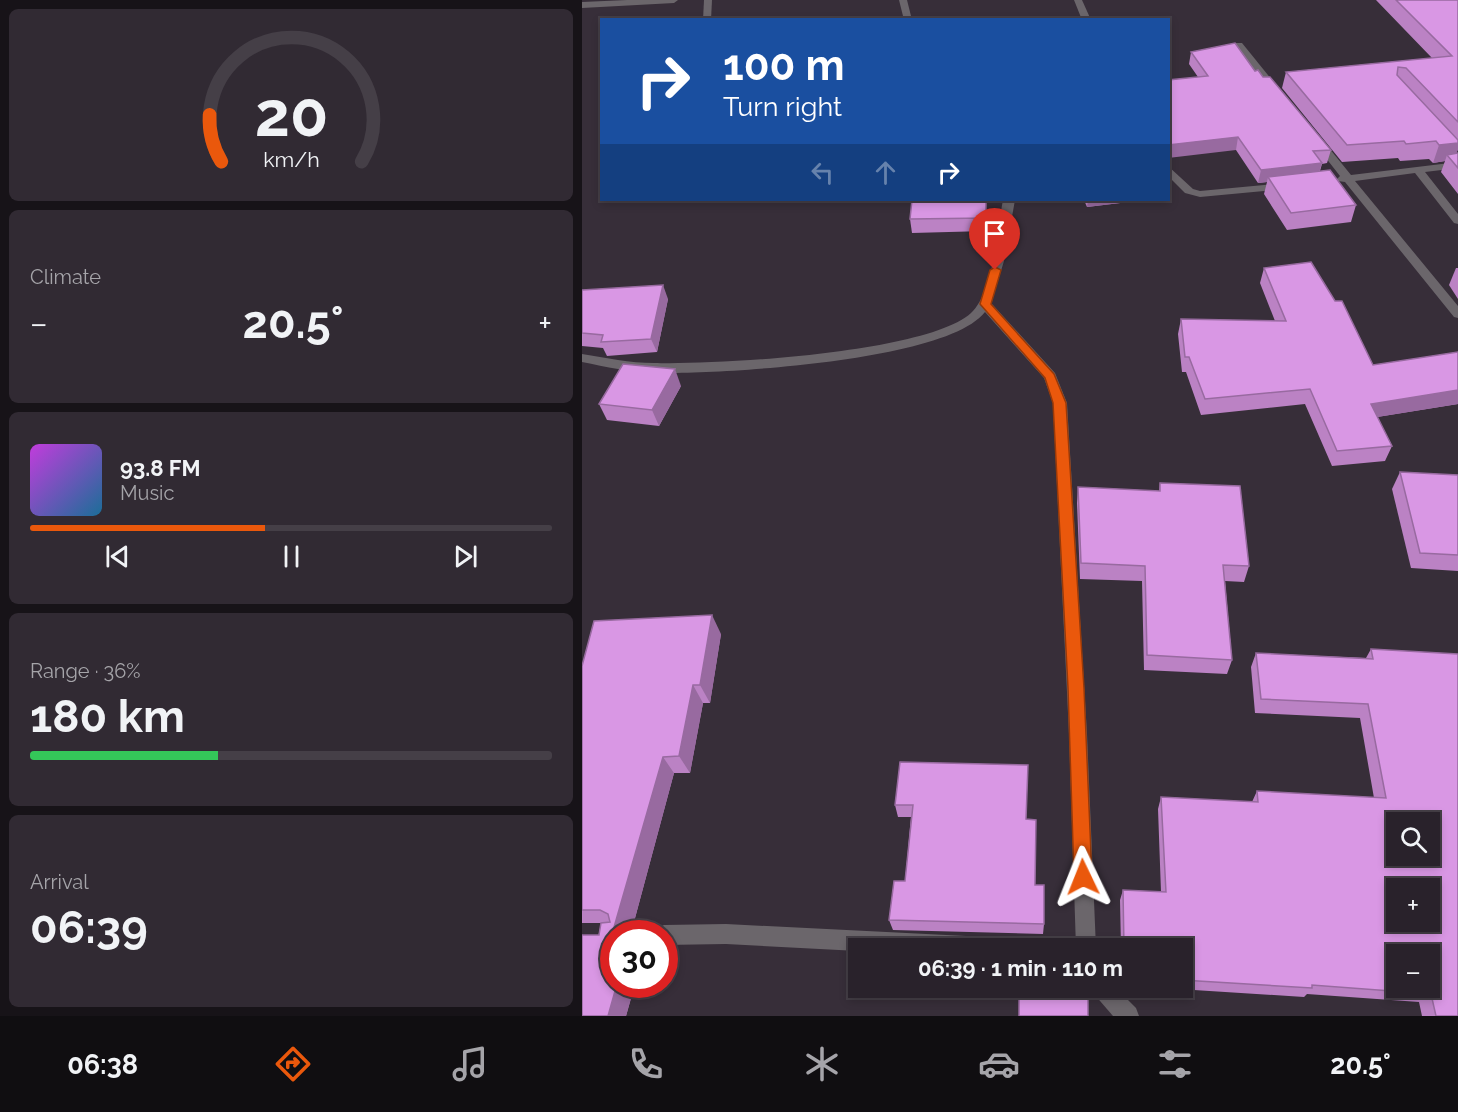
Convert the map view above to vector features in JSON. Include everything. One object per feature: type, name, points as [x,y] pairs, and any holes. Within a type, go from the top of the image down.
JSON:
[{"type":"street","points":[[582,5],[674,0]]},
{"type":"street","points":[[707,18],[708,0]]},
{"type":"street","points":[[903,0],[908,18]]},
{"type":"street","points":[[1078,0],[1086,18]]},
{"type":"street","points":[[1239,45],[1282,99]]},
{"type":"street","points":[[1312,134],[1458,314]]},
{"type":"street","points":[[1326,181],[1458,165]]},
{"type":"street","points":[[1418,170],[1458,221]]},
{"type":"street","points":[[1170,171],[1189,190],[1200,194],[1292,185]]},
{"type":"street","points":[[582,358],[626,365],[675,368],[748,364],[859,352],[909,343],[948,330],[974,318],[985,304],[992,287],[1009,201]]},
{"type":"street","points":[[985,304],[1050,376],[1060,403],[1078,734],[1086,938]]},
{"type":"street","points":[[678,934],[737,934],[848,940]]},
{"type":"street","points":[[1111,998],[1128,1016]]},
{"type":"building","points":[[1396,0],[1458,0],[1458,122],[1406,68],[1398,67],[1397,75],[1458,140],[1458,143],[1439,145],[1436,141],[1406,144],[1404,141],[1347,145],[1286,72],[1452,56]]},
{"type":"building","points":[[1235,43],[1255,71],[1258,70],[1263,77],[1270,77],[1331,150],[1313,151],[1322,163],[1261,170],[1238,137],[1170,145],[1170,80],[1208,76],[1191,52]]},
{"type":"building","points":[[1458,153],[1458,168],[1447,155]]},
{"type":"building","points":[[1330,170],[1356,205],[1291,213],[1268,177]]},
{"type":"building","points":[[912,201],[986,201],[986,218],[910,219]]},
{"type":"building","points":[[1311,262],[1335,301],[1342,301],[1373,365],[1458,352],[1458,390],[1371,404],[1392,446],[1337,451],[1310,389],[1205,399],[1189,357],[1185,357],[1181,319],[1286,321],[1264,268]]},
{"type":"building","points":[[663,285],[651,339],[601,342],[603,335],[582,333],[582,290]]},
{"type":"building","points":[[623,364],[675,369],[652,410],[599,404]]},
{"type":"building","points":[[1400,472],[1458,475],[1458,555],[1420,553]]},
{"type":"building","points":[[1160,483],[1240,486],[1249,566],[1223,565],[1232,660],[1147,655],[1145,566],[1081,563],[1078,487],[1160,491]]},
{"type":"building","points":[[712,615],[700,685],[693,685],[679,756],[663,757],[616,920],[610,920],[608,914],[600,910],[582,910],[582,666],[594,621]]},
{"type":"building","points":[[1371,649],[1458,654],[1458,1016],[1436,1016],[1432,998],[1440,998],[1440,944],[1386,944],[1386,991],[1193,981],[1193,938],[1124,938],[1123,890],[1166,892],[1161,797],[1258,802],[1257,791],[1386,798],[1368,704],[1261,699],[1256,653],[1373,659]]},
{"type":"building","points":[[900,762],[1028,765],[1026,819],[1036,820],[1035,885],[1044,885],[1044,924],[889,920],[894,881],[905,881],[913,805],[895,805]]},
{"type":"building","points":[[600,929],[600,998],[613,998],[608,1016],[582,1016],[582,935],[599,935]]},
{"type":"building","points":[[1019,998],[1088,998],[1088,1016],[1019,1016]]},
{"type":"route","points":[[995,270],[992,287],[985,304],[1050,376],[1060,403],[1076,688],[1083,877]]}]
